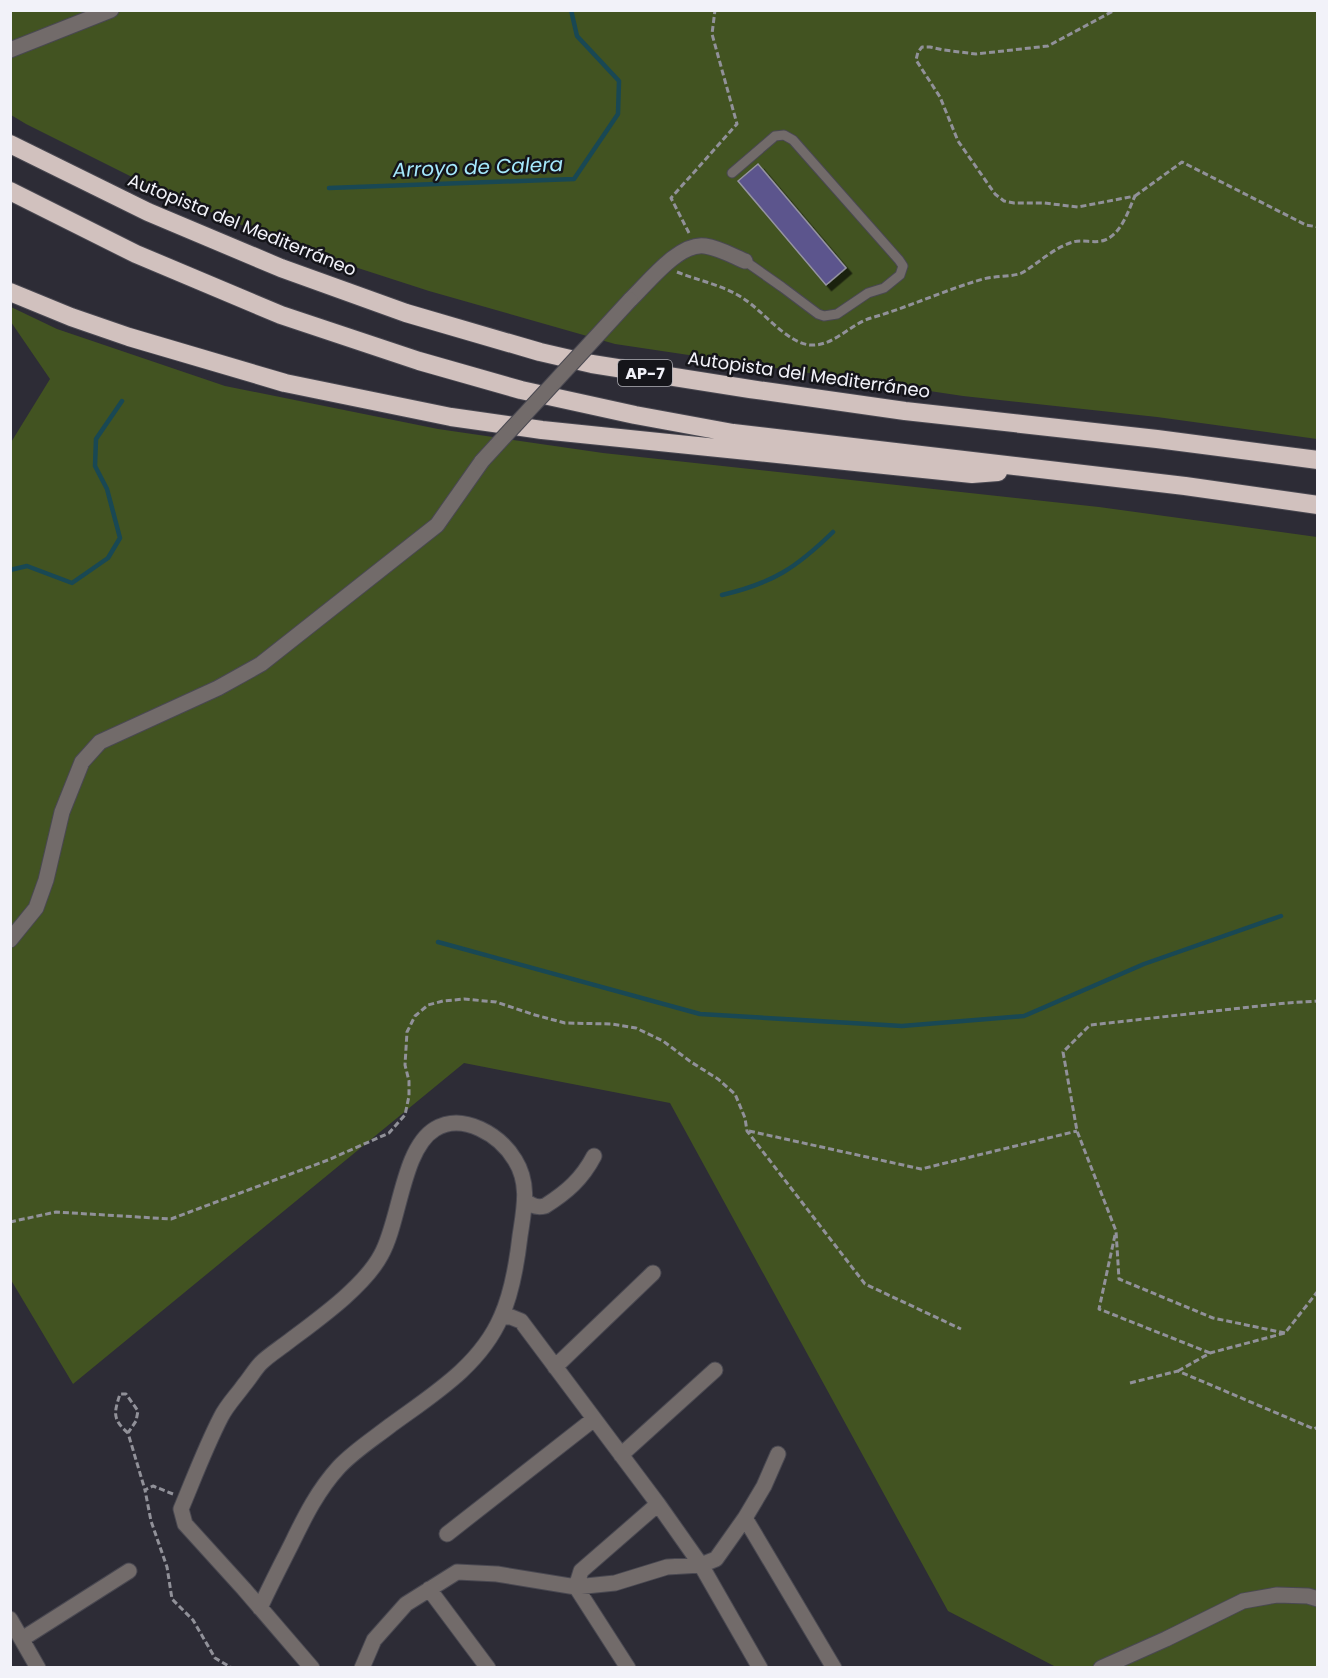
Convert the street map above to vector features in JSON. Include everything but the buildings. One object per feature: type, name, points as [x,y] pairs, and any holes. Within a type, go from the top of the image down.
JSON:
[{"type":"highway","name":"Autopista del Mediterráneo","points":[[10,144],[148,212],[282,268],[406,313],[540,352],[592,364],[750,390],[904,411],[1157,439],[1317,460]]},
{"type":"highway","name":"AP-7","points":[[10,192],[136,255],[281,315],[418,361],[521,390],[635,415],[733,433],[1185,486],[1317,505]]},
{"type":"highway","points":[[10,292],[70,317],[254,375],[451,417],[565,432],[972,474],[1031,468]]},
{"type":"street","points":[[12,49],[111,10]]},
{"type":"street","points":[[10,940],[36,908],[46,880],[62,812],[82,762],[100,742],[219,688],[261,664],[437,525],[482,461],[630,300],[678,254],[687,248],[706,246],[745,261]]},
{"type":"street","points":[[260,1608],[308,1512],[329,1478],[355,1452],[454,1379],[484,1346],[501,1317],[510,1289],[525,1200],[523,1176],[517,1162],[499,1140],[487,1132],[453,1123],[443,1125],[424,1137],[412,1158],[382,1255],[362,1282],[261,1363],[222,1414],[181,1509],[185,1524],[312,1668]]},
{"type":"street","points":[[520,1240],[535,1219],[579,1180],[594,1156]]},
{"type":"street","points":[[525,1200],[533,1206],[540,1207],[554,1201]]},
{"type":"street","points":[[555,1367],[653,1273]]},
{"type":"street","points":[[501,1317],[511,1317],[521,1321],[658,1504],[701,1565],[760,1668]]},
{"type":"street","points":[[621,1455],[715,1370]]},
{"type":"street","points":[[447,1534],[594,1419]]},
{"type":"street","points":[[362,1668],[374,1640],[406,1604],[458,1572],[497,1574],[576,1587],[615,1583],[667,1567],[701,1565],[716,1559],[764,1486],[778,1454]]},
{"type":"street","points":[[576,1587],[581,1571],[658,1504]]},
{"type":"street","points":[[745,1518],[834,1668]]},
{"type":"street","points":[[22,1639],[129,1571]]},
{"type":"street","points":[[576,1587],[628,1668]]},
{"type":"street","points":[[429,1589],[488,1668]]},
{"type":"street","points":[[1101,1668],[1243,1601],[1277,1595],[1308,1596],[1317,1599]]},
{"type":"street","points":[[10,1619],[38,1668]]},
{"type":"lane","points":[[732,173],[775,136],[784,135],[793,140],[903,266],[900,274],[885,288],[868,293],[837,314],[824,316],[745,261]]},
{"type":"path","points":[[696,246],[671,198],[736,124],[712,34],[715,10]]},
{"type":"path","points":[[1115,10],[1048,46],[976,54],[922,47],[918,52],[916,60],[940,97],[958,141],[995,194],[1004,201],[1014,203],[1044,203],[1078,207],[1135,196],[1182,162],[1306,225],[1317,227]]},
{"type":"path","points":[[664,266],[692,278],[718,285],[744,298],[788,335],[803,344],[814,346],[827,343],[866,320],[900,310],[956,288],[986,278],[1020,274],[1060,247],[1075,241],[1105,240],[1123,223],[1135,196]]},
{"type":"path","points":[[1285,1333],[1214,1318],[1119,1279],[1116,1231],[1077,1131],[1063,1052],[1090,1025],[1286,1003],[1317,1002]]},
{"type":"path","points":[[747,1131],[921,1169],[1077,1131]]},
{"type":"path","points":[[1116,1231],[1099,1309],[1210,1353]]},
{"type":"path","points":[[1130,1383],[1178,1371],[1210,1353],[1285,1333],[1317,1291]]},
{"type":"path","points":[[1178,1371],[1314,1429],[1317,1427]]},
{"type":"path","points":[[128,1433],[136,1420],[138,1411],[126,1394],[120,1394],[114,1410],[115,1417],[118,1425],[128,1433],[145,1490],[151,1521],[167,1567],[172,1599],[193,1620],[215,1658],[232,1668]]},
{"type":"path","points":[[145,1490],[153,1486],[185,1500]]},
{"type":"green space","points":[[10,11],[1317,11],[1317,439],[1157,417],[963,396],[615,344],[429,291],[293,247],[156,189],[11,115]]},
{"type":"green space","points":[[11,307],[57,329],[225,386],[438,429],[603,453],[1099,507],[1317,537],[1317,1667],[1056,1667],[948,1611],[670,1103],[464,1063],[73,1384],[11,1280],[10,444],[50,379],[11,322]]},
{"type":"waterway","name":"Arroyo de Calera","points":[[329,188],[574,179],[618,114],[619,81],[577,36],[571,10]]},
{"type":"waterway","name":"Arroyo de Calera","points":[[10,570],[27,566],[72,583],[108,558],[120,538],[107,489],[95,466],[96,439],[122,401]]},
{"type":"waterway","points":[[722,595],[756,585],[783,572],[795,565],[833,532]]},
{"type":"waterway","points":[[438,942],[700,1014],[902,1026],[1024,1016],[1144,964],[1281,916]]}]
